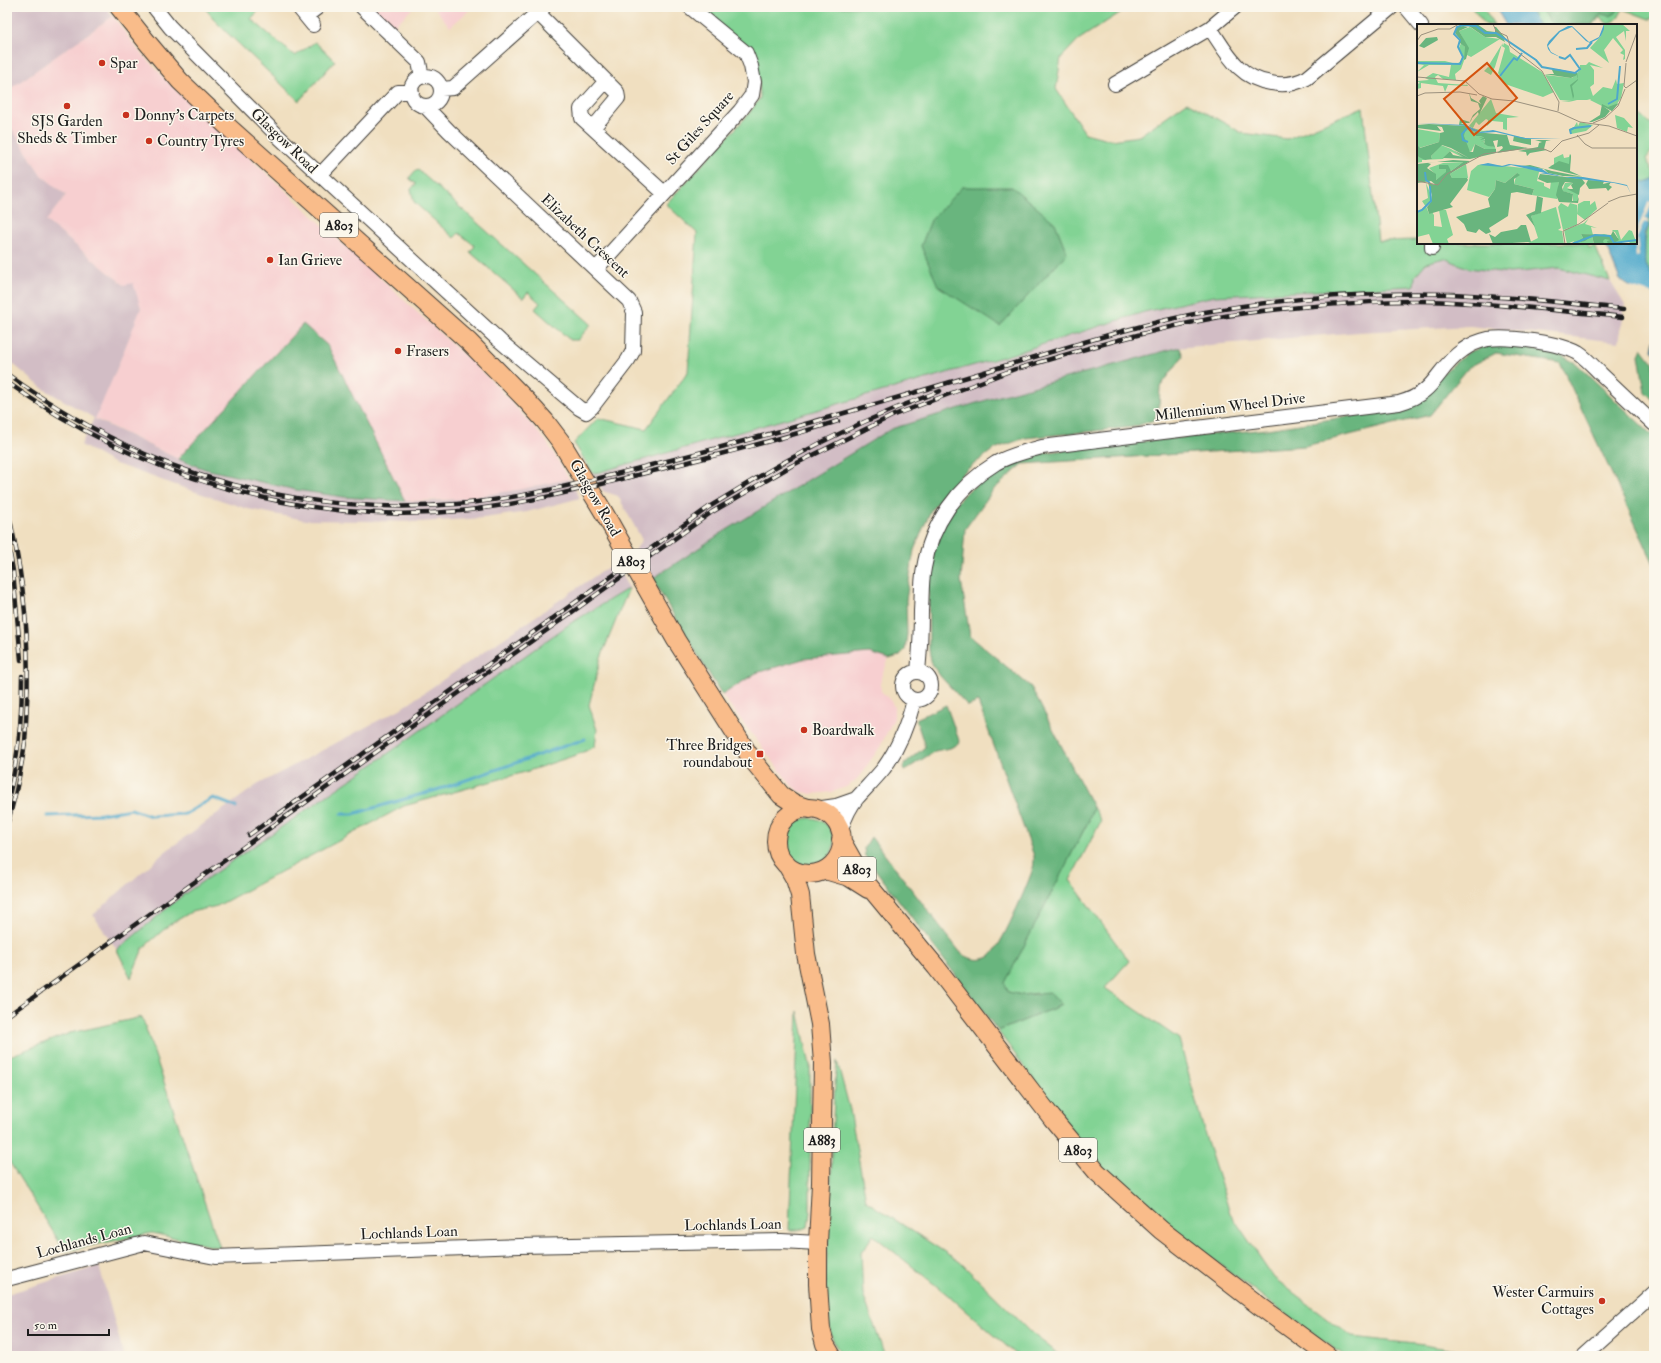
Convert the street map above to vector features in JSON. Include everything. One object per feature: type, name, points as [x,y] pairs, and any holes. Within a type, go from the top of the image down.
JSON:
[{"type":"main road","name":"Glasgow Road","points":[[119,7],[180,81],[500,372],[545,421],[561,442],[603,511],[676,640],[726,720],[751,758],[770,783]]},
{"type":"main road","name":"A803","points":[[770,783],[775,790],[787,800],[812,809]]},
{"type":"main road","name":"A803","points":[[770,783],[779,803],[781,825]]},
{"type":"main road","points":[[812,809],[830,816],[841,836],[837,857],[822,871],[807,897],[802,924],[798,887],[777,849],[777,837],[781,825],[793,813],[812,809]]},
{"type":"main road","name":"A803","points":[[841,836],[854,863],[876,896],[936,967],[1052,1118],[1097,1172],[1161,1230],[1261,1307],[1328,1356]]},
{"type":"main road","points":[[787,865],[805,874],[822,871]]},
{"type":"main road","name":"A803","points":[[822,871],[841,874],[856,881],[876,896]]},
{"type":"main road","name":"A883","points":[[802,924],[806,954],[820,1024],[823,1062],[818,1284],[821,1329],[825,1344],[832,1356]]},
{"type":"street","name":"Glasgow Road","points":[[154,7],[170,27],[279,137],[500,342],[579,408],[586,412]]},
{"type":"street","points":[[307,17],[318,7]]},
{"type":"street","points":[[362,7],[420,62],[422,77]]},
{"type":"street","name":"St Giles Square","points":[[596,269],[740,111],[752,95],[754,82],[751,66],[746,53],[690,7]]},
{"type":"street","points":[[1115,84],[1210,28],[1235,7]]},
{"type":"street","points":[[1210,28],[1232,62],[1242,72],[1254,79],[1267,83],[1279,85],[1291,84],[1307,78],[1392,7]]},
{"type":"street","points":[[1406,7],[1420,24]]},
{"type":"street","points":[[441,89],[453,88],[541,10],[617,92],[618,98],[593,128]]},
{"type":"street","points":[[422,77],[432,77],[436,80],[441,89],[441,94],[436,103],[425,106],[415,100],[412,92],[414,82],[422,77]]},
{"type":"street","points":[[606,81],[581,109],[582,118],[664,193]]},
{"type":"street","points":[[320,175],[398,92],[412,92]]},
{"type":"street","name":"Elizabeth Crescent","points":[[425,106],[449,131],[629,300],[634,312],[633,351],[615,378],[592,407],[586,412]]},
{"type":"street","points":[[406,285],[421,269]]},
{"type":"street","name":"Millennium Wheel Drive","points":[[918,672],[923,569],[928,547],[938,524],[964,487],[979,474],[997,463],[1018,454],[1042,447],[1399,403],[1421,395],[1430,387],[1455,356],[1471,345],[1484,340],[1499,338],[1539,342],[1579,353],[1654,424]]},
{"type":"street","points":[[918,672],[926,675],[932,686],[927,697],[923,700],[914,700],[906,695],[903,686],[909,674],[918,672]]},
{"type":"street","points":[[841,836],[845,817],[856,798],[876,778],[892,755],[905,728],[914,700]]},
{"type":"street","points":[[812,809],[836,806],[856,798]]},
{"type":"street","name":"Lochlands Loan","points":[[7,1279],[144,1242],[215,1257],[520,1246],[781,1241],[818,1243]]},
{"type":"street","points":[[1584,1356],[1654,1293]]},
{"type":"shaded area","points":[[7,7],[106,7],[113,16],[7,91]]},
{"type":"shaded area","points":[[373,7],[414,7],[393,27]]},
{"type":"shaded area","points":[[434,7],[473,7],[450,27]]},
{"type":"shaded area","points":[[113,16],[138,50],[177,91],[494,383],[546,441],[569,479],[517,490],[459,499],[405,501],[328,346],[303,324],[178,459],[94,418],[115,373],[141,307],[124,285],[46,221],[66,195],[41,175],[7,121],[7,91]]},
{"type":"shaded area","points":[[7,121],[41,175],[66,195],[46,221],[124,285],[133,283],[141,308],[95,419],[178,459],[205,469],[296,490],[344,497],[430,501],[459,499],[517,490],[569,479],[580,498],[527,512],[484,518],[422,522],[305,520],[248,509],[184,488],[113,463],[81,445],[94,418],[42,388],[7,359]]},
{"type":"shaded area","points":[[1444,258],[1468,268],[1510,273],[1559,268],[1610,281],[1625,305],[1619,342],[1470,326],[1359,332],[1176,348],[1003,395],[891,429],[717,536],[652,579],[634,552],[642,540],[618,496],[603,491],[593,474],[1006,356],[1144,312],[1214,296],[1414,286],[1415,276],[1426,263]]},
{"type":"shaded area","points":[[614,563],[629,588],[571,623],[386,755],[183,895],[117,950],[93,915],[166,851],[257,785],[400,709]]},
{"type":"shaded area","points":[[870,653],[889,659],[881,677],[881,691],[891,701],[894,707],[894,718],[880,747],[861,774],[855,781],[846,787],[832,792],[811,794],[799,791],[792,786],[722,695],[756,673],[803,659]]},
{"type":"shaded area","points":[[99,1266],[124,1356],[7,1356],[7,1294]]},
{"type":"green space","points":[[204,7],[262,7],[251,19],[295,56],[315,42],[335,61],[299,101],[219,25]]},
{"type":"green space","points":[[696,7],[1129,7],[1078,40],[1061,58],[1056,89],[1085,133],[1112,140],[1139,136],[1187,102],[1242,133],[1287,139],[1363,107],[1378,241],[1417,240],[1417,244],[1587,244],[1589,248],[1595,246],[1610,281],[1559,268],[1510,273],[1468,268],[1444,258],[1426,263],[1415,276],[1414,286],[1214,296],[1144,312],[1006,356],[593,474],[574,443],[598,418],[646,429],[688,372],[697,233],[666,204],[748,115],[760,98],[759,80],[753,55]]},
{"type":"green space","points":[[1471,7],[1483,7],[1493,24],[1485,24]]},
{"type":"green space","points":[[1528,7],[1654,7],[1654,18],[1649,19],[1623,9],[1618,18],[1610,24],[1608,24],[1600,17],[1594,24],[1539,24]]},
{"type":"green space","points":[[1541,7],[1619,7],[1616,13],[1610,16],[1601,14],[1592,24],[1551,24]]},
{"type":"green space","points":[[1637,113],[1654,126],[1654,148],[1646,159],[1654,174],[1654,191],[1637,180]]},
{"type":"green space","points":[[417,169],[591,324],[578,340],[570,340],[535,309],[540,303],[528,292],[523,298],[470,252],[475,246],[459,233],[454,238],[414,202],[411,189],[416,184],[409,178]]},
{"type":"green space","points":[[962,187],[1012,187],[1055,223],[1067,253],[1000,326],[938,286],[921,246],[931,220]]},
{"type":"green space","points":[[1654,209],[1654,279],[1646,264],[1644,250],[1649,226],[1648,223]]},
{"type":"green space","points":[[303,324],[328,346],[405,501],[344,497],[296,490],[205,469],[178,459]]},
{"type":"green space","points":[[1489,345],[1508,345],[1557,353],[1577,364],[1654,437],[1654,564],[1560,363],[1496,353],[1469,367],[1430,415],[1305,446],[1023,464],[994,489],[965,529],[961,580],[970,636],[1031,687],[1093,807],[1089,820],[1005,983],[1008,992],[1022,995],[1051,993],[1062,1005],[998,1031],[865,856],[864,848],[871,837],[960,952],[970,958],[977,959],[985,959],[989,957],[1000,943],[1020,901],[1033,867],[1034,856],[978,702],[968,706],[932,665],[929,650],[928,563],[948,513],[965,493],[1004,466],[1028,455],[1086,447],[1267,429],[1398,409],[1469,352]]},
{"type":"green space","points":[[1180,348],[1183,356],[1160,387],[1159,407],[1154,420],[1133,427],[1025,438],[994,449],[965,471],[931,510],[914,550],[906,600],[907,634],[905,650],[899,656],[889,659],[870,653],[803,659],[756,673],[722,695],[652,579],[717,536],[891,429],[1003,395]]},
{"type":"green space","points":[[1642,348],[1654,364],[1654,401],[1645,392],[1639,355]]},
{"type":"green space","points":[[7,580],[11,630],[7,694]]},
{"type":"green space","points":[[629,588],[601,657],[589,705],[597,730],[595,746],[582,753],[525,772],[404,806],[217,906],[191,912],[169,925],[143,948],[131,978],[117,950],[183,895],[386,755],[571,623]]},
{"type":"green space","points":[[946,705],[960,743],[950,748],[935,751],[904,771],[904,764],[925,747],[916,719]]},
{"type":"green space","points":[[1093,807],[1101,821],[1070,880],[1129,961],[1105,988],[1179,1039],[1207,1142],[1230,1213],[1274,1278],[1352,1337],[1424,1345],[1489,1356],[1345,1356],[1291,1318],[1197,1247],[1108,1175],[1076,1138],[998,1031],[1062,1005],[1038,993],[1022,995],[1008,992],[1004,983],[1089,820]]},
{"type":"green space","points":[[805,818],[815,818],[827,825],[834,837],[834,847],[827,859],[815,866],[805,866],[797,862],[790,855],[786,847],[786,837],[790,829],[797,822]]},
{"type":"green space","points":[[798,1011],[810,1065],[810,1212],[808,1227],[800,1230],[789,1230]]},
{"type":"green space","points":[[142,1017],[220,1248],[152,1233],[65,1251],[7,1158],[7,1057],[70,1033]]},
{"type":"green space","points":[[837,1061],[850,1110],[866,1201],[960,1262],[1033,1334],[1061,1356],[1018,1356],[954,1300],[873,1235],[861,1253],[863,1294],[885,1356],[841,1356],[833,1339],[828,1322],[825,1291]]},
{"type":"water","points":[[1495,7],[1528,7],[1539,24],[1505,24]]},
{"type":"water","points":[[1637,179],[1646,183],[1654,179],[1654,209],[1645,234],[1645,263],[1654,279],[1654,339],[1632,288],[1620,280],[1605,244],[1637,244]]},
{"type":"water","points":[[1654,339],[1654,353],[1652,349]]},
{"type":"pier","points":[[1649,201],[1652,203],[1645,219],[1649,220],[1648,223],[1644,222],[1637,238],[1637,231]]},
{"type":"pier","points":[[1637,238],[1639,256],[1636,257],[1635,244],[1637,244]]},
{"type":"pier","points":[[1624,285],[1654,294],[1654,340],[1651,341],[1630,289]]},
{"type":"waterway","points":[[341,814],[353,814],[443,788],[585,739]]},
{"type":"waterway","points":[[47,816],[101,814],[131,809],[151,816],[185,814],[213,798],[236,807]]},
{"type":"railway","points":[[7,374],[57,407],[109,437],[181,469],[258,491],[298,498],[378,506],[418,506],[457,504],[513,497],[596,479],[804,425],[1131,329],[1180,317],[1235,307],[1357,295],[1448,294],[1492,296],[1624,309]]},
{"type":"railway","points":[[1020,368],[1112,342],[1181,325],[1240,314],[1301,307],[1376,302],[1433,301],[1516,306],[1623,317]]},
{"type":"railway","points":[[7,1016],[712,512],[791,466],[894,415],[1015,369]]},
{"type":"railway","points":[[7,382],[57,415],[110,444],[165,468],[222,487],[280,501],[340,510],[400,514],[460,511],[536,499],[586,488],[727,452],[838,421]]},
{"type":"railway","points":[[249,835],[709,507],[748,483],[825,440],[882,414],[940,391]]},
{"type":"railway","points":[[7,508],[13,532],[24,604],[28,678],[25,742],[18,784],[7,825]]},
{"type":"railway","points":[[7,536],[13,571],[21,660]]},
{"type":"railway","points":[[7,803],[19,740],[22,676]]},
{"type":"place","name":"Spar","points":[[102,63]]},
{"type":"place","name":"SJS Garden Sheds & Timber","points":[[67,106]]},
{"type":"place","name":"Donny's Carpets","points":[[126,115]]},
{"type":"place","name":"Country Tyres","points":[[149,141]]},
{"type":"place","name":"Ian Grieve","points":[[270,260]]},
{"type":"place","name":"Frasers","points":[[398,351]]},
{"type":"place","name":"Boardwalk","points":[[804,730]]},
{"type":"place","name":"Three Bridges roundabout","points":[[760,754]]},
{"type":"place","name":"Wester Carmuirs Cottages","points":[[1602,1301]]}]
